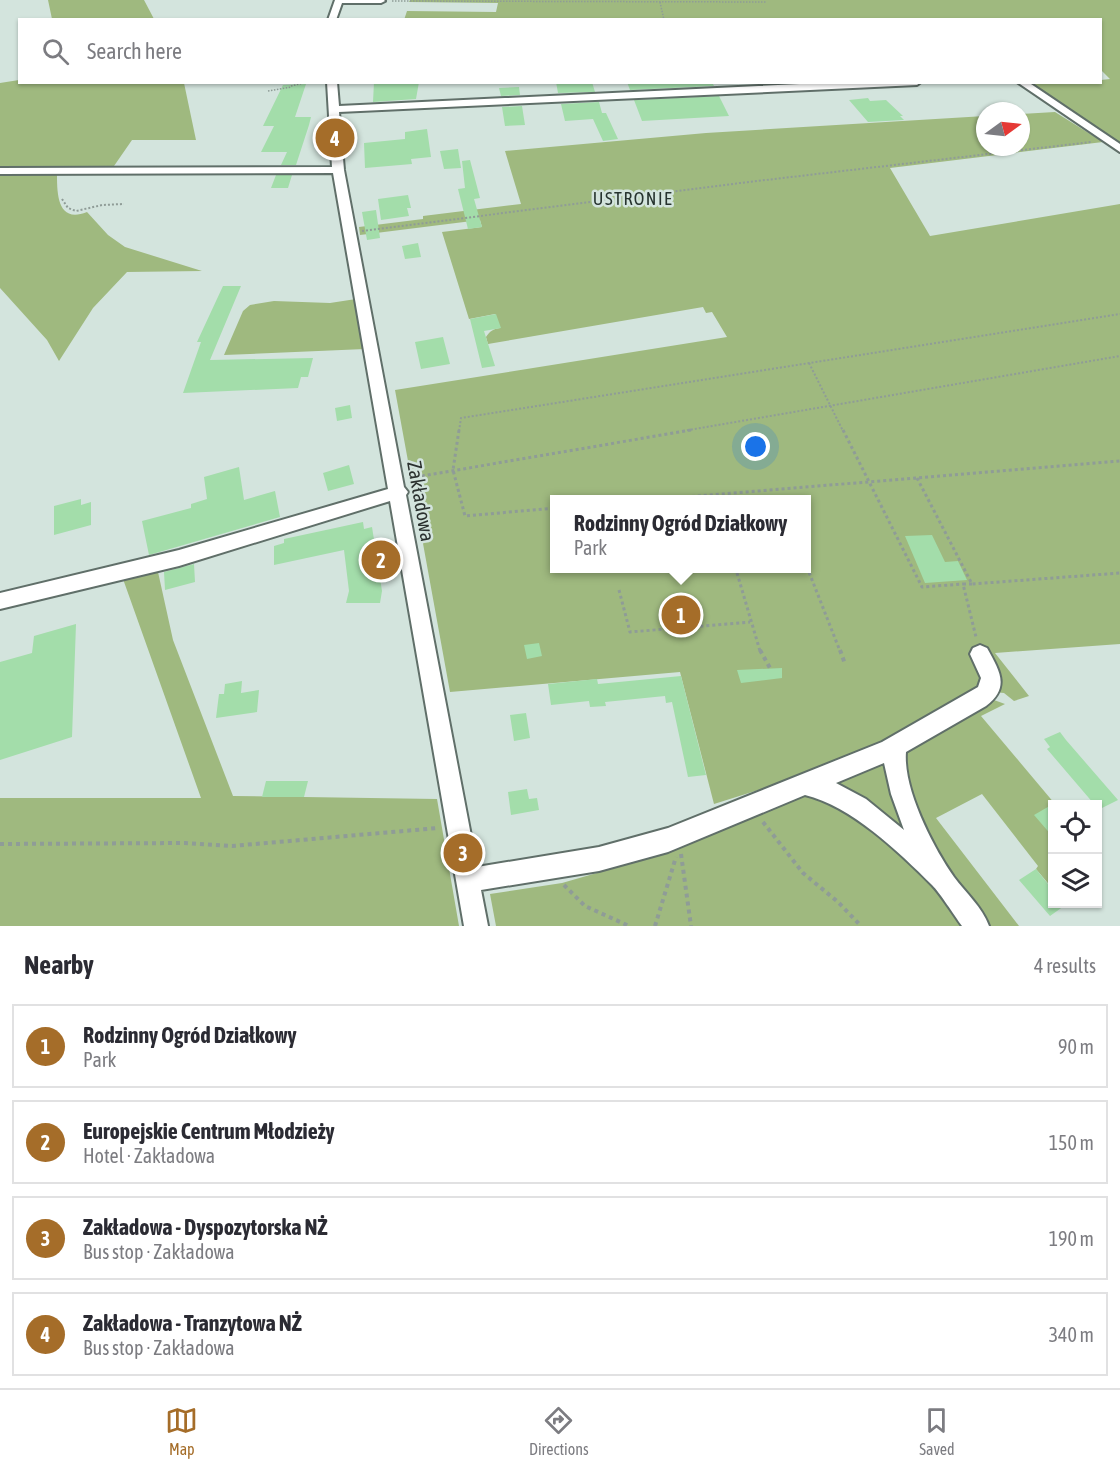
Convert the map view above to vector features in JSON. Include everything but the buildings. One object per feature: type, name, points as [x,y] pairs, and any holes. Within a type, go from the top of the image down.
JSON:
[{"type":"street","points":[[333,18],[339,0],[381,1]]},
{"type":"street","name":"Zakładowa","points":[[332,84],[338,170],[399,492],[476,926]]},
{"type":"street","points":[[333,109],[875,84]]},
{"type":"street","points":[[1024,84],[1120,149]]},
{"type":"street","points":[[0,171],[338,170]]},
{"type":"street","points":[[0,601],[179,558],[399,492]]},
{"type":"street","points":[[468,880],[599,859],[679,835],[896,746],[991,690],[992,684],[980,654]]},
{"type":"street","points":[[896,746],[893,756],[901,794],[942,879],[977,926]]},
{"type":"street","points":[[805,784],[820,786],[847,801],[942,879]]},
{"type":"path","points":[[393,1],[766,2]]},
{"type":"path","points":[[660,2],[664,18]]},
{"type":"path","points":[[268,91],[290,87],[291,84]]},
{"type":"path","points":[[350,232],[1106,140]]},
{"type":"path","points":[[62,199],[68,208],[76,211],[102,205],[124,204]]},
{"type":"path","points":[[550,508],[465,516],[453,470],[460,418],[1120,315]]},
{"type":"path","points":[[422,476],[1120,356]]},
{"type":"path","points":[[809,363],[922,587],[1120,573]]},
{"type":"path","points":[[705,495],[1120,461]]},
{"type":"path","points":[[917,478],[972,584]]},
{"type":"path","points":[[736,573],[761,655],[770,668]]},
{"type":"path","points":[[809,573],[845,664]]},
{"type":"path","points":[[963,584],[980,654]]},
{"type":"path","points":[[619,590],[630,632],[750,622]]},
{"type":"path","points":[[752,806],[803,873],[838,902],[861,926]]},
{"type":"path","points":[[0,844],[185,843],[232,846],[458,826]]},
{"type":"path","points":[[655,926],[675,861],[679,835]]},
{"type":"path","points":[[679,835],[691,926]]},
{"type":"path","points":[[537,869],[562,883],[585,906],[628,926]]},
{"type":"green space","points":[[48,0],[144,0],[153,18],[52,18]]},
{"type":"green space","points":[[410,0],[1120,0],[1120,147],[1026,84],[1102,84],[1102,80],[1110,79],[1102,71],[1102,18],[405,18],[407,11],[496,12],[498,3],[409,2]]},
{"type":"green space","points":[[18,80],[18,84],[184,84],[196,140],[132,140],[114,166],[0,169],[0,83]]},
{"type":"green space","points":[[1055,112],[1103,142],[1030,151],[1030,113]]},
{"type":"green space","points":[[976,117],[976,156],[988,156],[890,168],[930,236],[1120,204],[1120,644],[995,653],[1029,696],[1014,701],[1004,693],[994,692],[987,684],[875,748],[784,782],[714,804],[680,672],[450,692],[412,483],[423,481],[421,470],[410,472],[395,390],[727,337],[712,312],[706,313],[703,307],[488,344],[487,335],[500,328],[495,314],[469,319],[442,232],[482,227],[480,220],[360,235],[359,227],[423,219],[423,216],[521,204],[505,151],[706,133]]},
{"type":"green space","points":[[57,173],[57,189],[64,210],[77,215],[87,212],[108,235],[125,247],[202,271],[127,272],[93,308],[59,361],[47,340],[0,288],[0,175]]},
{"type":"green space","points":[[356,299],[365,349],[224,355],[243,311],[250,305],[274,301],[330,303]]},
{"type":"green space","points":[[158,572],[173,640],[233,796],[437,799],[459,926],[0,926],[0,798],[201,798],[123,579]]},
{"type":"green space","points":[[994,700],[1005,704],[981,716],[1052,800],[1048,800],[1048,883],[1036,869],[1038,866],[982,794],[936,818],[1019,926],[980,926],[948,881],[899,768],[908,746]]},
{"type":"green space","points":[[886,758],[930,863],[829,782]]},
{"type":"green space","points":[[822,793],[886,835],[970,926],[496,926],[490,894],[562,883],[656,856],[714,834],[804,794]]},
{"type":"place","name":"Zakładowa - Tranzytowa NŻ","points":[[335,138]]},
{"type":"place","name":"Europejskie Centrum Młodzieży","points":[[381,560]]},
{"type":"place","name":"Rodzinny Ogród Działkowy","points":[[681,615]]},
{"type":"place","name":"Zakładowa - Dyspozytorska NŻ","points":[[463,853]]},
{"type":"district","name":"USTRONIE","points":[[633,199]]}]
